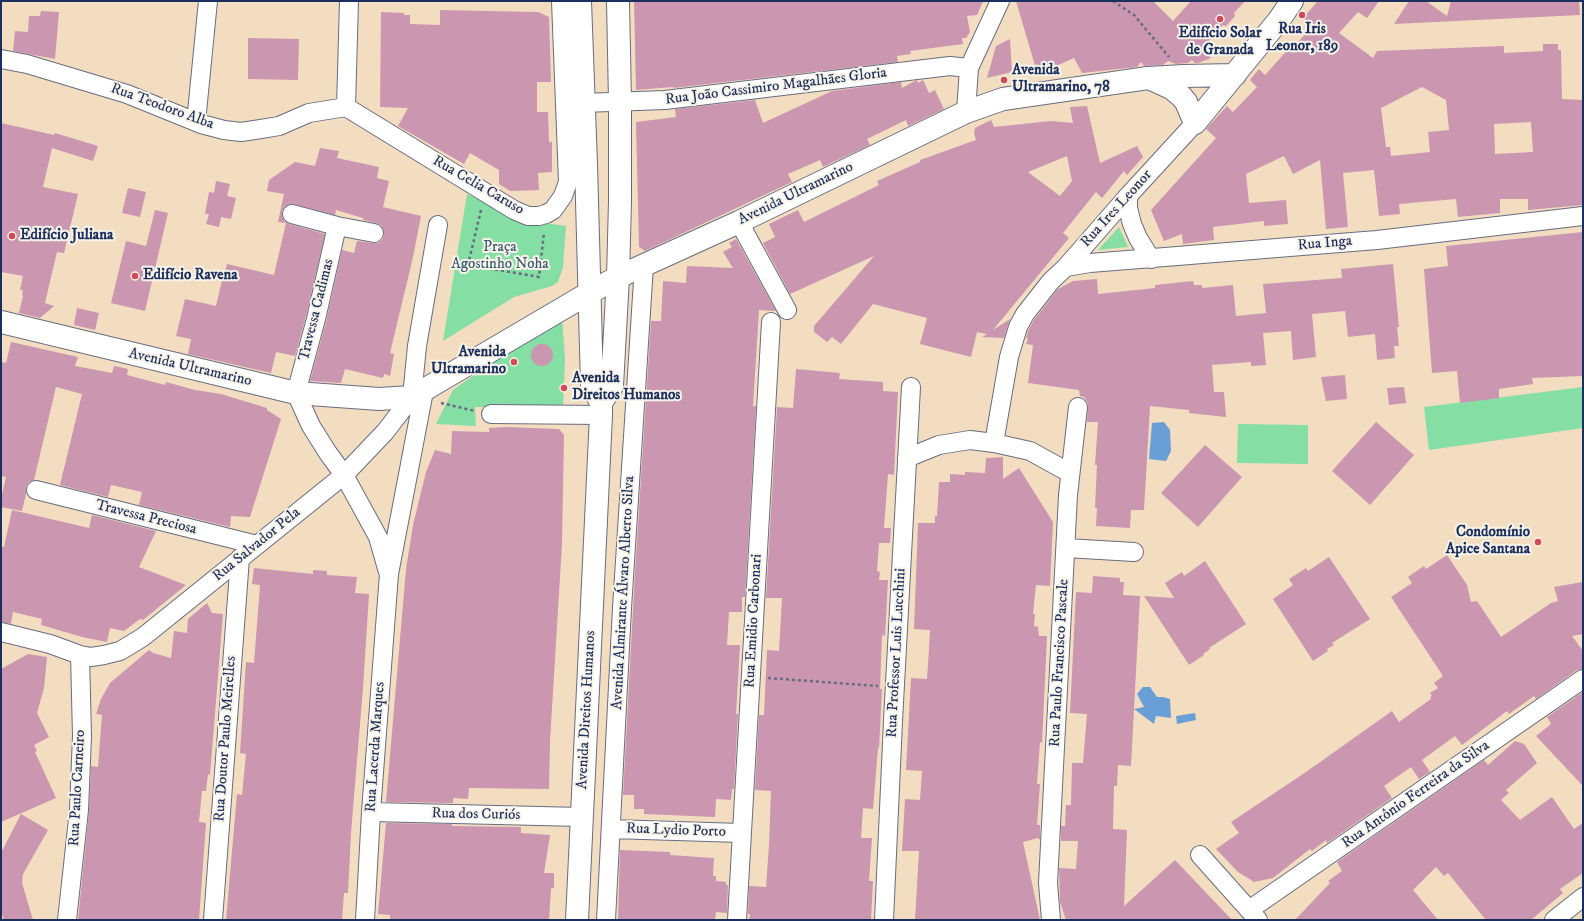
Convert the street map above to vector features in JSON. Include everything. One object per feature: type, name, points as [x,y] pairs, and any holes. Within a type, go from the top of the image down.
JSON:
[{"type":"street","points":[[196,122],[208,1]]},
{"type":"street","points":[[346,107],[349,1]]},
{"type":"street","name":"Rua Celia Caruso","points":[[346,107],[514,210],[528,216],[539,216],[546,214],[553,210],[563,196],[568,182],[561,1]]},
{"type":"street","name":"Avenida Direitos Humanos","points":[[577,920],[601,409],[592,385],[580,1]]},
{"type":"street","points":[[491,414],[601,409],[612,386],[618,277],[620,201],[618,1]]},
{"type":"street","points":[[966,112],[969,68],[1000,1]]},
{"type":"street","name":"Rua Ires Leonor","points":[[994,443],[1009,357],[1018,327],[1025,314],[1051,281],[1066,267],[1128,196],[1196,123],[1292,1]]},
{"type":"street","name":"Rua Teodoro Alba","points":[[1,59],[34,66],[127,94],[196,122],[224,130],[241,132],[279,126],[309,113],[346,107]]},
{"type":"street","name":"Rua João Cassimiro Magalhães Gloria","points":[[583,102],[665,100],[950,66],[969,68]]},
{"type":"street","name":"Avenida Ultramarino","points":[[1,322],[296,393],[379,398],[419,395],[618,277],[739,222],[966,112],[1003,99],[1148,78],[1235,75]]},
{"type":"street","points":[[1148,78],[1176,92],[1186,102],[1196,123]]},
{"type":"street","points":[[1128,196],[1128,208],[1132,224],[1138,238],[1151,259]]},
{"type":"street","points":[[292,214],[337,226],[374,233]]},
{"type":"street","name":"Rua Inga","points":[[1066,267],[1377,240],[1583,216]]},
{"type":"street","points":[[739,222],[787,310]]},
{"type":"street","name":"Travessa Cadimas","points":[[296,393],[316,318],[337,226]]},
{"type":"street","name":"Rua Lacerda Marques","points":[[365,920],[371,812],[389,574],[419,395],[418,346],[438,226]]},
{"type":"street","name":"Avenida Almirante Álvaro Alberto Silva","points":[[606,920],[622,608],[644,265]]},
{"type":"street","name":"Rua Emidio Carbonari","points":[[737,920],[771,322]]},
{"type":"street","name":"Rua Professor Luis Lucchini","points":[[884,920],[911,387]]},
{"type":"street","name":"Rua Lacerda Marques","points":[[296,393],[311,426],[344,475],[378,537],[389,574]]},
{"type":"street","name":"Rua Salvador Pela","points":[[1,632],[50,644],[80,655],[91,657],[120,651],[143,637],[344,475],[419,395]]},
{"type":"street","name":"Rua Paulo Francisco Pascale","points":[[1051,920],[1048,883],[1070,473],[1078,407]]},
{"type":"street","points":[[908,458],[939,445],[970,440],[994,443],[1030,451],[1070,473]]},
{"type":"street","name":"Travessa Preciosa","points":[[36,490],[257,545]]},
{"type":"street","points":[[1066,548],[1134,552]]},
{"type":"street","name":"Rua Doutor Paulo Meirelles","points":[[213,920],[240,558]]},
{"type":"street","name":"Rua Paulo Carneiro","points":[[66,920],[79,810],[82,736],[80,655]]},
{"type":"street","name":"Rua Antônio Ferreira da Silva","points":[[1200,855],[1253,915],[1583,679]]},
{"type":"street","name":"Rua dos Curiós","points":[[371,812],[582,817]]},
{"type":"street","name":"Rua Lydio Porto","points":[[611,829],[741,833]]},
{"type":"street","points":[[1554,920],[1583,897]]},
{"type":"path","points":[[1113,1],[1134,15],[1184,76]]},
{"type":"path","points":[[488,210],[481,207],[468,265],[539,277],[544,231]]},
{"type":"path","points":[[419,395],[491,414]]},
{"type":"path","points":[[751,676],[895,687]]},
{"type":"green space","name":"Praça Agostinho Noha","points":[[467,194],[523,220],[566,226],[563,267],[558,282],[552,286],[514,297],[443,341]]},
{"type":"green space","points":[[1119,227],[1128,247],[1098,250]]},
{"type":"green space","points":[[562,318],[565,358],[563,408],[475,407],[476,426],[436,424],[453,390],[521,342]]},
{"type":"green space","points":[[1583,387],[1583,428],[1429,450],[1424,407]]},
{"type":"green space","points":[[1238,424],[1308,425],[1308,464],[1237,463]]},
{"type":"water","points":[[1164,422],[1170,430],[1171,451],[1166,461],[1149,459],[1152,423]]},
{"type":"water","points":[[1143,687],[1150,687],[1157,697],[1170,699],[1171,718],[1156,716],[1154,724],[1134,709],[1144,707],[1137,694]]},
{"type":"water","points":[[1195,713],[1196,720],[1177,724],[1176,716]]},
{"type":"building","points":[[634,1],[983,1],[977,15],[967,16],[970,32],[966,38],[962,38],[963,44],[910,51],[911,54],[897,56],[898,62],[673,88],[636,90]]},
{"type":"building","points":[[1016,1],[1153,1],[1173,21],[1191,1],[1245,1],[1234,13],[1235,16],[1226,26],[1223,25],[1202,49],[1211,58],[1198,63],[1195,63],[1192,60],[1188,63],[1176,64],[1168,61],[1163,65],[1144,66],[1141,62],[1137,67],[1082,73],[1074,58],[1056,66],[1054,63],[1036,69]]},
{"type":"building","points":[[1318,1],[1379,1],[1367,18],[1358,12],[1339,33],[1373,58],[1377,51],[1504,46],[1504,53],[1543,51],[1543,44],[1558,44],[1558,50],[1561,50],[1562,99],[1583,100],[1583,205],[1528,210],[1528,199],[1500,199],[1500,213],[1458,217],[1456,199],[1399,204],[1400,214],[1379,216],[1374,170],[1343,173],[1348,227],[1326,229],[1320,160],[1293,174],[1284,156],[1246,174],[1249,203],[1286,200],[1288,224],[1264,226],[1264,221],[1213,227],[1214,240],[1183,244],[1182,234],[1164,241],[1151,210],[1216,138],[1206,129],[1227,106],[1233,112],[1257,87],[1250,80],[1259,69],[1265,75],[1292,45],[1294,47],[1312,26],[1303,18]],"holes":[[[1422,87],[1446,100],[1449,130],[1428,132],[1430,152],[1391,156],[1390,147],[1386,147],[1381,108]],[[1531,122],[1533,152],[1495,154],[1494,124]]]},
{"type":"building","points":[[1409,1],[1426,1],[1447,16],[1451,1],[1579,1],[1580,15],[1394,24]]},
{"type":"building","points":[[440,10],[538,12],[549,17],[551,82],[537,82],[537,112],[548,112],[549,142],[552,142],[552,172],[538,173],[539,190],[510,191],[499,184],[499,170],[470,153],[464,164],[398,126],[408,108],[380,107],[381,12],[404,13],[404,15],[410,15],[410,24],[440,25]]},
{"type":"building","points":[[41,11],[59,12],[55,59],[13,51],[15,31],[28,32],[29,16],[40,16]]},
{"type":"building","points":[[248,38],[299,39],[298,80],[248,79]]},
{"type":"building","points":[[1010,39],[1012,72],[987,78],[996,46]]},
{"type":"building","points":[[917,80],[918,83],[923,80],[929,93],[935,90],[944,109],[908,126],[906,120],[867,139],[870,145],[823,167],[820,160],[788,174],[792,182],[645,251],[639,247],[636,122],[676,117],[675,109],[755,100],[763,123],[832,91],[901,82],[902,88]]},
{"type":"building","points":[[1087,106],[1100,163],[1137,146],[1143,157],[1127,175],[1124,171],[1102,198],[1096,192],[1063,233],[1069,238],[993,330],[1010,319],[1004,338],[982,337],[987,334],[977,332],[971,357],[920,344],[927,318],[873,304],[841,344],[832,337],[827,342],[814,332],[814,326],[874,256],[790,294],[763,243],[775,237],[769,224],[798,210],[804,222],[879,185],[877,181],[920,162],[920,160],[976,140],[974,133],[975,128],[991,120],[994,127],[1051,121],[1073,123],[1070,107]],"holes":[[[1067,156],[1072,181],[1060,196],[1028,172]]]},
{"type":"building","points":[[1,123],[54,135],[55,133],[98,146],[93,161],[52,148],[43,187],[78,194],[64,253],[57,252],[45,303],[54,306],[40,318],[19,313],[23,296],[23,290],[20,290],[23,276],[1,272]]},
{"type":"building","points":[[320,148],[339,151],[337,158],[379,167],[377,178],[389,181],[383,207],[421,216],[413,257],[390,353],[394,354],[390,376],[384,374],[383,378],[345,369],[341,383],[310,381],[326,322],[342,250],[354,253],[357,241],[378,243],[382,240],[384,230],[381,225],[336,210],[335,215],[294,204],[289,204],[284,207],[282,211],[282,217],[285,222],[325,234],[295,356],[276,352],[271,373],[188,354],[191,339],[176,336],[185,299],[216,306],[227,264],[274,275],[286,223],[278,222],[284,194],[267,191],[269,180],[295,162],[315,166]]},
{"type":"building","points":[[216,181],[230,184],[227,196],[236,198],[231,219],[221,217],[219,227],[206,224],[209,214],[205,214],[209,192],[214,193]]},
{"type":"building","points":[[128,188],[146,192],[140,217],[122,213]]},
{"type":"building","name":"Edifício Ravena","points":[[155,210],[168,213],[145,311],[111,303],[126,241],[146,246]]},
{"type":"building","points":[[1583,232],[1583,376],[1532,378],[1533,384],[1499,389],[1499,398],[1460,403],[1457,371],[1432,373],[1424,269],[1448,266],[1446,246]]},
{"type":"building","points":[[736,239],[776,311],[759,310],[753,406],[756,406],[745,597],[742,597],[742,612],[729,612],[727,645],[740,645],[734,789],[732,789],[731,800],[716,799],[715,817],[644,814],[644,809],[634,809],[634,795],[623,795],[651,321],[661,321],[663,281],[686,283],[687,266],[733,268],[723,252],[732,247],[729,243]]},
{"type":"building","points":[[1393,264],[1399,327],[1397,327],[1399,346],[1394,346],[1395,358],[1377,360],[1375,334],[1348,337],[1345,311],[1312,314],[1316,357],[1293,360],[1291,331],[1263,333],[1266,365],[1251,366],[1251,362],[1212,365],[1214,392],[1224,392],[1226,417],[1189,413],[1189,410],[1150,406],[1144,510],[1131,510],[1130,528],[1096,526],[1097,508],[1095,508],[1097,465],[1095,465],[1098,422],[1087,422],[1088,403],[1084,397],[1080,396],[1079,390],[1028,383],[1033,345],[1026,344],[1028,339],[1026,338],[1028,331],[1034,320],[1058,289],[1073,281],[1097,279],[1098,294],[1155,288],[1155,285],[1193,281],[1194,285],[1202,285],[1202,288],[1233,285],[1236,316],[1266,313],[1263,284],[1342,278],[1341,269]]},
{"type":"building","points":[[77,308],[99,313],[95,330],[74,325]]},
{"type":"building","points":[[11,342],[78,357],[75,366],[112,373],[114,366],[128,369],[127,375],[165,385],[166,382],[195,390],[221,394],[267,408],[267,410],[281,419],[250,517],[231,516],[230,527],[139,505],[142,492],[111,485],[108,497],[60,485],[82,394],[56,387],[34,480],[29,482],[26,487],[22,511],[1,507],[1,499],[6,477],[1,476],[1,362],[6,363]]},
{"type":"building","points":[[542,344],[546,345],[552,351],[552,359],[546,365],[542,366],[538,365],[532,359],[531,355],[532,351],[538,345]]},
{"type":"building","points":[[796,369],[840,373],[839,379],[883,382],[883,391],[898,392],[894,475],[888,474],[884,528],[891,528],[890,543],[879,543],[877,571],[880,572],[879,580],[888,580],[885,636],[882,635],[880,689],[882,689],[879,748],[873,809],[863,808],[861,838],[872,838],[869,881],[873,881],[871,920],[749,920],[750,914],[748,914],[749,886],[766,887],[769,845],[771,791],[755,790],[759,715],[764,715],[767,650],[779,651],[782,598],[766,598],[777,407],[793,408]]},
{"type":"building","points":[[1345,375],[1347,399],[1326,401],[1321,377]]},
{"type":"building","points":[[1404,387],[1406,403],[1389,405],[1387,388]]},
{"type":"building","points":[[1376,422],[1414,455],[1370,505],[1332,471]]},
{"type":"building","points":[[506,427],[559,429],[564,435],[562,544],[550,741],[549,789],[469,788],[468,799],[453,798],[453,803],[386,802],[406,569],[413,525],[426,472],[435,450],[451,454],[452,431],[489,432],[489,428]]},
{"type":"building","points":[[1205,445],[1242,477],[1198,527],[1161,493]]},
{"type":"building","points":[[1003,457],[1003,479],[1019,468],[1053,522],[1050,586],[1036,585],[1033,614],[1035,614],[1034,626],[1038,627],[1039,636],[1047,636],[1042,743],[1040,742],[1037,784],[1040,784],[1037,825],[1040,825],[1040,840],[1038,838],[1023,842],[1040,920],[915,920],[919,851],[902,851],[905,799],[920,800],[922,771],[906,770],[911,678],[927,679],[930,630],[914,629],[918,523],[935,523],[935,516],[937,516],[939,482],[950,482],[950,474],[965,475],[965,472],[985,473],[986,458]]},
{"type":"building","points":[[12,510],[89,528],[92,515],[156,531],[139,567],[186,585],[143,620],[140,619],[124,631],[110,628],[107,642],[82,637],[41,625],[42,619],[13,612],[11,624],[1,622],[1,547],[4,547]]},
{"type":"building","points":[[1447,555],[1467,585],[1471,602],[1477,601],[1501,637],[1551,603],[1558,601],[1554,587],[1583,582],[1583,634],[1572,636],[1583,651],[1583,669],[1577,670],[1536,699],[1534,696],[1509,714],[1507,711],[1462,745],[1455,736],[1422,760],[1430,772],[1419,779],[1411,767],[1384,786],[1392,798],[1327,843],[1326,840],[1312,851],[1310,849],[1273,878],[1254,882],[1238,872],[1216,849],[1239,833],[1231,822],[1306,772],[1392,711],[1399,722],[1431,699],[1430,697],[1432,696],[1430,693],[1438,688],[1434,683],[1443,676],[1391,597],[1412,583],[1408,577],[1424,566],[1426,569]]},
{"type":"building","points":[[1329,557],[1370,619],[1332,643],[1334,645],[1327,649],[1328,651],[1313,661],[1273,599],[1293,585],[1289,579],[1306,568],[1308,571]]},
{"type":"building","points":[[1205,561],[1246,624],[1209,648],[1210,649],[1203,654],[1204,655],[1189,665],[1144,596],[1174,598],[1165,583],[1182,572],[1184,576]]},
{"type":"building","points":[[254,568],[313,574],[313,570],[327,571],[327,575],[357,577],[355,593],[369,594],[351,833],[348,893],[344,893],[342,920],[226,920],[237,794],[242,795],[246,754],[240,753],[246,662],[254,663],[260,585],[252,584]]},
{"type":"building","points":[[1093,576],[1120,578],[1120,582],[1124,582],[1123,595],[1140,596],[1131,766],[1118,765],[1117,786],[1114,786],[1113,829],[1127,830],[1124,906],[1175,860],[1232,920],[1066,920],[1060,902],[1059,868],[1076,869],[1078,841],[1061,841],[1061,826],[1065,826],[1066,805],[1071,805],[1072,763],[1083,763],[1087,714],[1070,713],[1076,592],[1092,593]]},
{"type":"building","points":[[207,603],[212,613],[223,614],[210,775],[208,774],[206,791],[202,791],[199,822],[206,823],[199,920],[78,920],[89,811],[91,766],[98,767],[102,715],[96,714],[101,699],[110,683],[149,650],[153,653],[171,658],[174,631],[187,633],[188,619]]},
{"type":"building","points":[[28,654],[47,657],[44,688],[37,713],[49,737],[34,745],[37,751],[35,752],[56,798],[1,822],[1,669]]},
{"type":"building","points":[[1583,692],[1583,786],[1536,736],[1551,724],[1547,717]]},
{"type":"building","points":[[1515,741],[1524,744],[1537,763],[1506,790],[1509,793],[1501,800],[1520,820],[1552,797],[1574,829],[1583,823],[1583,873],[1560,889],[1563,893],[1531,920],[1486,920],[1448,873],[1444,876],[1436,867],[1413,890],[1438,920],[1295,920],[1330,883],[1328,881],[1342,871],[1337,862],[1484,760],[1488,765]]},
{"type":"building","points":[[21,814],[48,830],[23,874],[22,883],[33,920],[4,920],[1,911],[1,853]]},
{"type":"building","points":[[386,823],[521,827],[521,833],[550,835],[544,873],[554,873],[554,888],[551,888],[549,920],[390,920],[390,915],[378,914]]},
{"type":"building","points":[[620,850],[670,852],[670,855],[714,858],[713,876],[716,876],[716,881],[726,882],[726,885],[728,885],[727,913],[716,912],[715,920],[618,920]]},
{"type":"place","name":"Rua Iris Leonor, 189","points":[[1302,15]]},
{"type":"place","name":"Edifício Solar de Granada","points":[[1220,19]]},
{"type":"place","name":"Avenida Ultramarino, 78","points":[[1004,80]]},
{"type":"place","name":"Edifício Juliana","points":[[12,236]]},
{"type":"place","name":"Edifício Ravena","points":[[135,276]]},
{"type":"place","name":"Avenida Ultramarino","points":[[514,362]]},
{"type":"place","name":"Avenida Direitos Humanos","points":[[564,388]]},
{"type":"place","name":"Condomínio Apice Santana","points":[[1538,542]]}]
